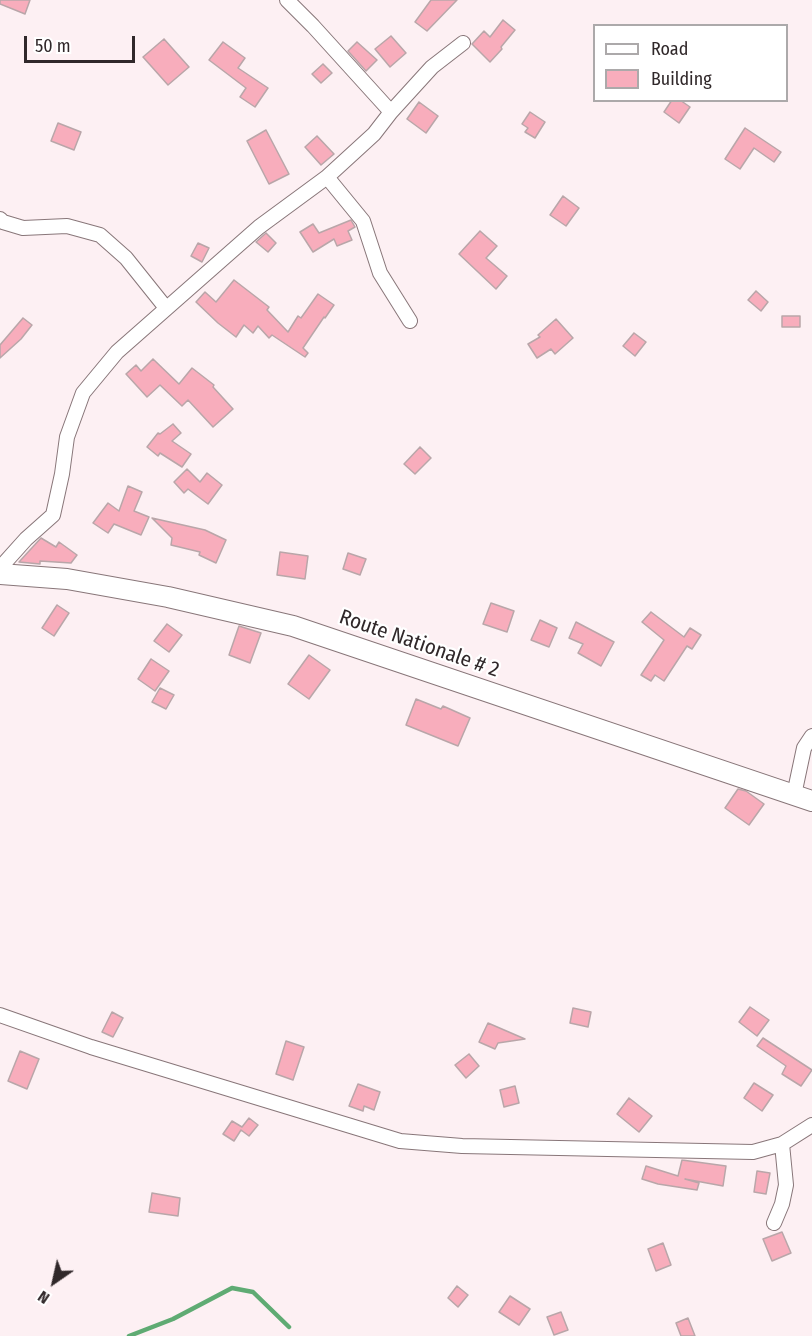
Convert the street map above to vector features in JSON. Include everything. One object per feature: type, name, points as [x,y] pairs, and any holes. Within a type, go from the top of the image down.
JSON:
[{"type":"main road","name":"Route Nationale # 2","points":[[0,574],[79,580],[168,597],[292,626],[803,798]]},
{"type":"street","points":[[287,0],[391,112]]},
{"type":"street","points":[[0,568],[26,539],[53,515],[67,437],[83,393],[117,352],[259,227],[327,177],[374,134],[432,67],[463,43]]},
{"type":"street","points":[[327,177],[363,221],[380,273],[410,321]]},
{"type":"street","points":[[0,219],[23,228],[68,226],[100,235],[126,258],[166,308]]},
{"type":"street","points":[[803,798],[804,748],[812,736]]},
{"type":"street","points":[[0,1015],[91,1047],[400,1141],[462,1146],[753,1152],[782,1144],[812,1125]]},
{"type":"street","points":[[774,1223],[782,1204],[786,1185],[782,1144]]},
{"type":"building","points":[[0,0],[30,0],[25,14],[0,4]]},
{"type":"building","points":[[431,0],[457,0],[427,31],[415,22]]},
{"type":"building","points":[[503,20],[515,30],[490,62],[472,44],[484,31],[490,37]]},
{"type":"building","points":[[391,36],[406,53],[390,67],[375,49]]},
{"type":"building","points":[[164,39],[189,67],[168,85],[143,57]]},
{"type":"building","points":[[223,42],[245,58],[238,68],[268,88],[255,107],[240,97],[246,88],[209,60]]},
{"type":"building","points":[[357,42],[377,60],[366,71],[348,51]]},
{"type":"building","points":[[323,64],[332,73],[321,83],[312,74]]},
{"type":"building","points":[[419,102],[438,116],[426,133],[407,119]]},
{"type":"building","points":[[671,102],[683,102],[690,107],[679,123],[664,112]]},
{"type":"building","points":[[530,112],[545,122],[535,138],[525,132],[528,128],[522,124]]},
{"type":"building","points":[[58,123],[81,132],[74,150],[51,141]]},
{"type":"building","points":[[745,128],[781,152],[774,162],[754,148],[740,169],[725,159]]},
{"type":"building","points":[[266,130],[289,174],[269,184],[247,141]]},
{"type":"building","points":[[317,136],[334,154],[321,165],[305,147]]},
{"type":"building","points":[[563,196],[579,208],[566,226],[550,215]]},
{"type":"building","points":[[351,220],[355,227],[348,231],[352,240],[337,246],[334,239],[313,252],[300,232],[313,224],[319,233]]},
{"type":"building","points":[[480,231],[497,246],[486,258],[507,276],[496,289],[459,254]]},
{"type":"building","points":[[266,233],[276,243],[268,252],[256,242]]},
{"type":"building","points":[[198,243],[209,248],[202,262],[191,256]]},
{"type":"building","points":[[234,280],[269,307],[267,310],[288,332],[298,316],[301,318],[318,294],[334,305],[303,348],[308,353],[305,357],[272,335],[269,338],[258,326],[253,333],[244,325],[236,337],[196,302],[205,292],[216,302]]},
{"type":"building","points":[[756,291],[768,302],[761,311],[748,300]]},
{"type":"building","points":[[782,316],[800,316],[800,327],[782,327]]},
{"type":"building","points":[[23,318],[32,325],[21,339],[0,358],[0,345]]},
{"type":"building","points":[[556,319],[573,338],[555,354],[551,349],[537,358],[528,344],[540,337],[538,335]]},
{"type":"building","points":[[634,333],[646,342],[635,356],[623,346]]},
{"type":"building","points":[[153,359],[179,384],[192,368],[214,385],[213,387],[233,409],[213,427],[188,400],[182,406],[160,385],[147,397],[126,374],[136,365],[141,371]]},
{"type":"building","points":[[173,424],[181,433],[172,441],[191,454],[182,467],[160,453],[158,456],[147,447],[158,433],[160,434]]},
{"type":"building","points":[[420,447],[431,458],[415,474],[404,464]]},
{"type":"building","points":[[187,469],[200,482],[207,473],[222,485],[208,504],[188,489],[184,493],[174,482]]},
{"type":"building","points":[[128,486],[142,492],[134,511],[149,517],[141,535],[114,524],[108,533],[93,523],[108,503],[119,511]]},
{"type":"building","points":[[152,518],[205,530],[226,540],[216,563],[199,555],[200,552],[171,545],[172,538]]},
{"type":"building","points":[[41,538],[56,547],[59,542],[77,555],[71,563],[19,562]]},
{"type":"building","points":[[280,552],[308,556],[305,579],[277,575]]},
{"type":"building","points":[[348,553],[366,559],[360,575],[343,569]]},
{"type":"building","points":[[491,603],[514,611],[507,632],[483,624]]},
{"type":"building","points":[[57,605],[69,613],[54,636],[42,628]]},
{"type":"building","points":[[651,612],[684,637],[690,628],[701,635],[692,649],[687,646],[664,681],[655,675],[651,681],[641,675],[664,640],[642,622]]},
{"type":"building","points":[[540,620],[557,628],[549,647],[531,640]]},
{"type":"building","points":[[576,622],[614,642],[601,666],[578,653],[583,644],[569,638]]},
{"type":"building","points":[[167,624],[182,635],[169,652],[154,641]]},
{"type":"building","points":[[239,626],[261,633],[250,663],[229,655]]},
{"type":"building","points":[[309,655],[330,670],[309,699],[288,684]]},
{"type":"building","points":[[151,659],[169,671],[155,691],[138,679]]},
{"type":"building","points":[[160,688],[174,695],[166,709],[152,702]]},
{"type":"building","points":[[416,699],[441,709],[443,706],[470,718],[458,746],[406,725]]},
{"type":"building","points":[[738,789],[746,791],[764,804],[749,825],[725,808]]},
{"type":"building","points":[[750,1007],[769,1020],[757,1036],[739,1022]]},
{"type":"building","points":[[573,1008],[591,1012],[588,1027],[570,1023]]},
{"type":"building","points":[[112,1012],[123,1018],[113,1037],[102,1032]]},
{"type":"building","points":[[488,1023],[525,1039],[498,1043],[495,1049],[479,1042]]},
{"type":"building","points":[[763,1038],[812,1070],[801,1086],[782,1074],[786,1066],[757,1046]]},
{"type":"building","points":[[286,1041],[304,1047],[293,1080],[276,1074]]},
{"type":"building","points":[[20,1051],[39,1059],[27,1089],[8,1081]]},
{"type":"building","points":[[469,1054],[479,1066],[466,1078],[455,1065]]},
{"type":"building","points":[[754,1083],[773,1095],[762,1111],[744,1098]]},
{"type":"building","points":[[358,1084],[380,1092],[374,1110],[364,1106],[363,1111],[349,1106]]},
{"type":"building","points":[[515,1086],[519,1103],[504,1107],[500,1090]]},
{"type":"building","points":[[629,1098],[652,1116],[639,1132],[617,1114]]},
{"type":"building","points":[[249,1118],[258,1125],[249,1136],[241,1130],[234,1141],[223,1134],[232,1121],[242,1127]]},
{"type":"building","points":[[682,1160],[726,1166],[723,1186],[685,1179],[699,1183],[697,1190],[642,1179],[646,1166],[678,1176]]},
{"type":"building","points":[[757,1171],[770,1173],[766,1194],[754,1192]]},
{"type":"building","points":[[152,1193],[180,1198],[178,1216],[149,1212]]},
{"type":"building","points":[[782,1232],[791,1253],[772,1261],[763,1239]]},
{"type":"building","points":[[663,1243],[671,1265],[656,1271],[648,1249]]},
{"type":"building","points":[[457,1286],[468,1295],[458,1307],[448,1298]]},
{"type":"building","points":[[510,1296],[530,1309],[519,1325],[499,1312]]},
{"type":"building","points":[[561,1312],[568,1330],[554,1335],[547,1317]]},
{"type":"building","points":[[688,1318],[695,1336],[681,1336],[676,1323]]},
{"type":"waterway","points":[[129,1336],[173,1319],[232,1288],[253,1292],[289,1327]]}]
